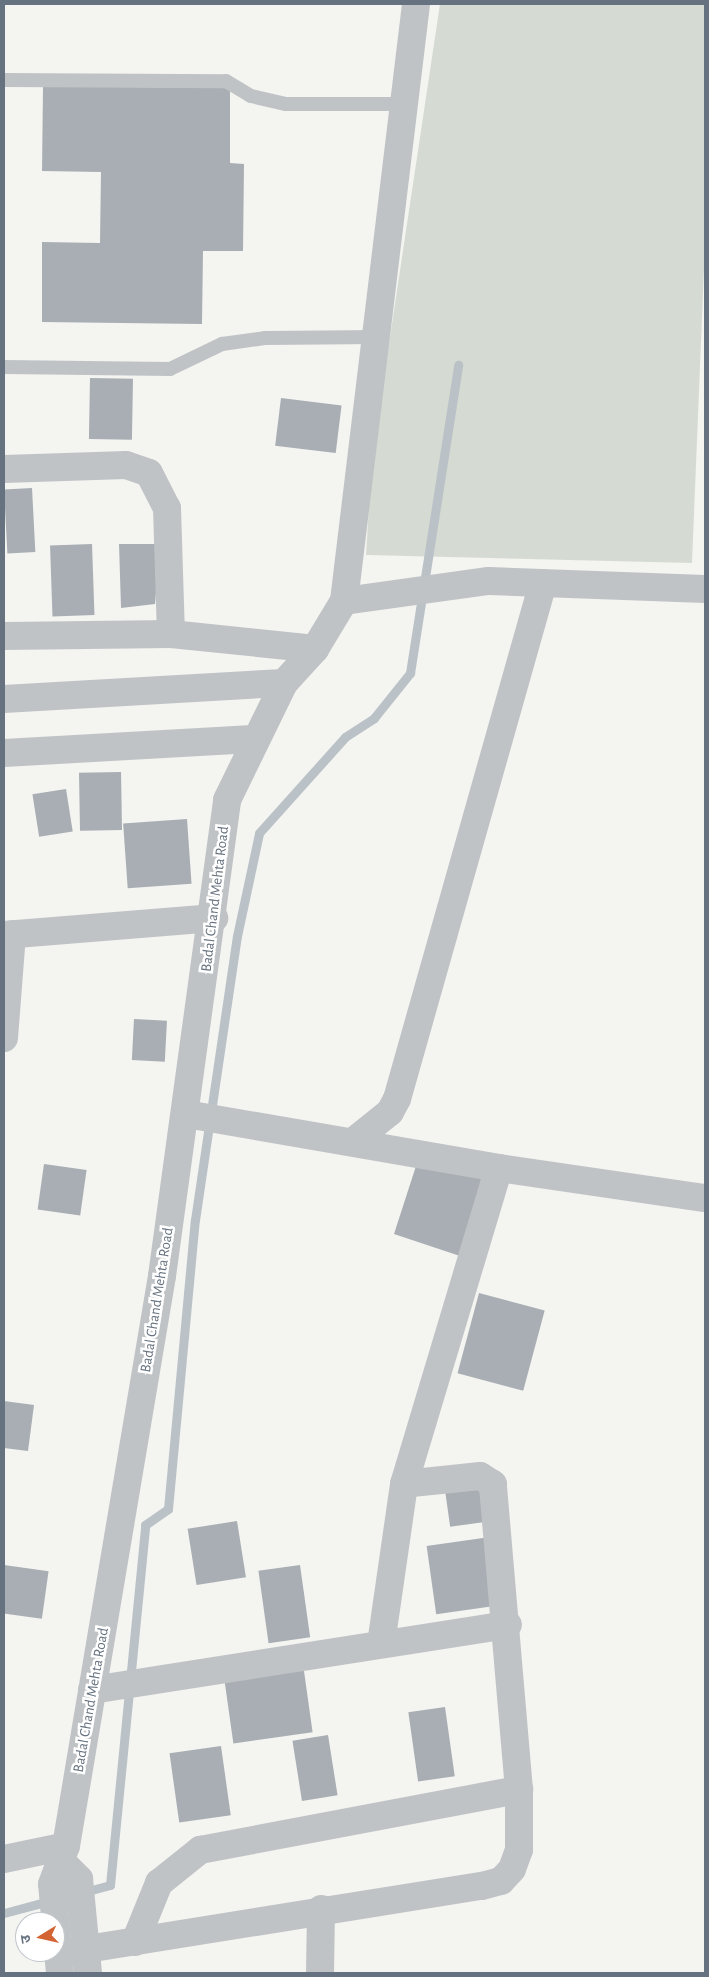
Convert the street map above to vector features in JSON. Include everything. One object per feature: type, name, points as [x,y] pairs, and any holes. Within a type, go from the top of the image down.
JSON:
[{"type":"street","points":[[416,4],[378,338],[344,601],[374,594],[489,581],[705,589]]},
{"type":"street","points":[[4,469],[126,465],[149,473],[167,508],[171,634]]},
{"type":"street","points":[[354,1141],[390,1112],[397,1099],[543,583]]},
{"type":"street","name":"Badal Chand Mehta Road","points":[[88,1962],[82,1917],[65,1868],[92,1690],[206,1117],[214,918],[227,800],[253,739],[284,683],[315,649],[344,601]]},
{"type":"street","points":[[4,636],[171,634],[315,649]]},
{"type":"street","points":[[4,699],[284,683]]},
{"type":"street","points":[[4,753],[253,739]]},
{"type":"street","points":[[4,1038],[8,934],[214,918]]},
{"type":"street","points":[[206,1117],[354,1141],[499,1168],[705,1198]]},
{"type":"street","points":[[382,1644],[404,1484],[499,1168]]},
{"type":"street","points":[[4,1859],[65,1868],[56,1924],[59,1964],[88,1962],[135,1942],[321,1909],[501,1881],[512,1869],[519,1850],[519,1790],[508,1625],[494,1484],[480,1476],[404,1484]]},
{"type":"street","points":[[92,1690],[133,1686],[508,1625]]},
{"type":"street","points":[[135,1942],[159,1883],[200,1850],[519,1790]]},
{"type":"street","points":[[320,1973],[321,1909]]},
{"type":"lane","points":[[4,80],[226,81],[251,96],[286,104],[404,104]]},
{"type":"lane","points":[[4,367],[170,369],[222,344],[265,338],[378,338]]},
{"type":"shaded area","points":[[440,4],[705,4],[705,244],[692,563],[366,555],[372,457]]},
{"type":"building","points":[[43,86],[230,88],[230,163],[244,164],[243,251],[203,251],[202,324],[42,322],[42,242],[100,243],[101,172],[42,171]]},
{"type":"building","points":[[90,378],[133,379],[132,440],[89,439]]},
{"type":"building","points":[[281,398],[342,405],[336,453],[275,446]]},
{"type":"building","points":[[32,488],[35,552],[7,553],[4,489]]},
{"type":"building","points":[[92,544],[94,615],[53,616],[50,545]]},
{"type":"building","points":[[119,544],[160,544],[155,604],[121,608]]},
{"type":"building","points":[[121,772],[122,830],[80,831],[79,773]]},
{"type":"building","points":[[66,789],[73,831],[39,837],[32,794]]},
{"type":"building","points":[[187,819],[192,884],[128,888],[123,823]]},
{"type":"building","points":[[134,1019],[167,1021],[165,1062],[132,1060]]},
{"type":"building","points":[[44,1164],[87,1170],[80,1216],[38,1210]]},
{"type":"building","points":[[416,1166],[488,1177],[463,1257],[394,1234]]},
{"type":"building","points":[[479,1293],[545,1311],[523,1391],[458,1373]]},
{"type":"building","points":[[4,1401],[34,1405],[28,1451],[4,1448]]},
{"type":"building","points":[[489,1487],[494,1521],[450,1527],[445,1493]]},
{"type":"building","points":[[237,1521],[246,1577],[197,1585],[188,1529]]},
{"type":"building","points":[[490,1537],[500,1605],[436,1614],[427,1546]]},
{"type":"building","points":[[4,1565],[49,1571],[42,1619],[4,1613]]},
{"type":"building","points":[[300,1565],[310,1637],[269,1643],[258,1571]]},
{"type":"building","points":[[303,1664],[313,1732],[233,1743],[224,1675]]},
{"type":"building","points":[[445,1707],[455,1776],[418,1781],[408,1712]]},
{"type":"building","points":[[328,1735],[338,1795],[302,1801],[292,1741]]},
{"type":"building","points":[[221,1746],[231,1815],[179,1823],[170,1753]]},
{"type":"waterway","points":[[84,1892],[110,1885],[145,1525],[168,1509],[195,1220],[237,936],[259,833],[345,737],[374,718],[410,673],[458,365]]},
{"type":"waterway","points":[[4,1913],[49,1901]]}]
